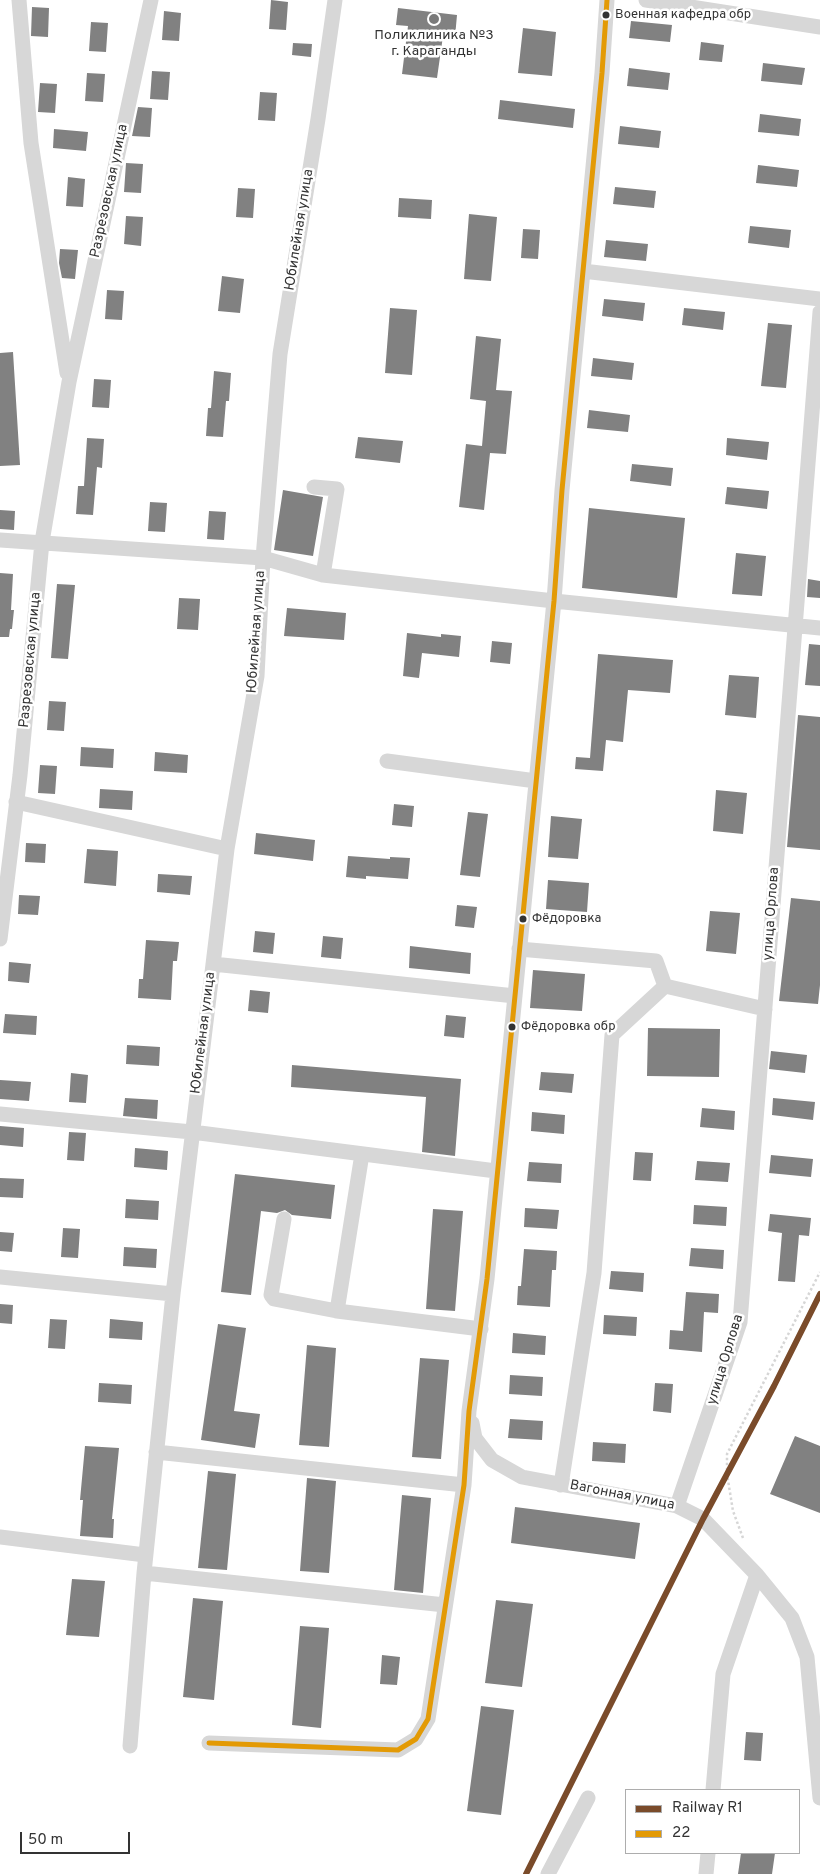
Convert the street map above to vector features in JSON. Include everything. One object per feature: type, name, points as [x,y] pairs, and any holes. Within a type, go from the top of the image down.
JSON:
[{"type":"street","name":"Разрезовская улица","points":[[20,0],[31,142],[69,382]]},
{"type":"street","name":"Разрезовская улица","points":[[0,939],[42,542],[69,382],[151,0]]},
{"type":"street","name":"Юбилейная улица","points":[[130,1746],[145,1555],[192,1132],[227,849],[257,676],[262,558],[280,354],[335,0]]},
{"type":"street","points":[[209,1743],[398,1750],[416,1739],[428,1719],[464,1485],[469,1411],[481,1329],[554,601],[563,480],[602,73],[607,0]]},
{"type":"street","points":[[646,0],[820,27]]},
{"type":"street","points":[[583,271],[820,299]]},
{"type":"street","name":"улица Орлова","points":[[678,1506],[740,1322],[820,312]]},
{"type":"street","points":[[314,488],[337,489],[323,576]]},
{"type":"street","points":[[0,540],[262,558],[323,576],[820,628]]},
{"type":"street","points":[[387,761],[536,781]]},
{"type":"street","points":[[16,802],[227,849]]},
{"type":"street","points":[[519,949],[656,961],[665,986]]},
{"type":"street","points":[[213,964],[514,996]]},
{"type":"street","points":[[665,986],[765,1009]]},
{"type":"street","points":[[561,1485],[594,1273],[612,1035],[665,986]]},
{"type":"street","points":[[0,1114],[192,1132],[496,1171]]},
{"type":"street","points":[[337,1311],[362,1154]]},
{"type":"street","points":[[284,1219],[271,1296],[278,1300],[337,1311],[481,1329]]},
{"type":"street","points":[[0,1277],[173,1294]]},
{"type":"street","name":"Вагонная улица","points":[[469,1411],[475,1438],[492,1460],[522,1477],[678,1506],[703,1519],[757,1575],[792,1618],[807,1657],[820,1798]]},
{"type":"street","points":[[156,1452],[464,1485]]},
{"type":"street","points":[[0,1537],[145,1555]]},
{"type":"street","points":[[144,1573],[445,1605]]},
{"type":"street","points":[[713,1789],[723,1674],[757,1575]]},
{"type":"street","points":[[548,1874],[588,1798]]},
{"type":"street","points":[[706,1874],[708,1854]]},
{"type":"path","points":[[743,1538],[733,1511],[727,1474],[727,1454],[820,1272]]},
{"type":"building","points":[[271,0],[288,2],[286,30],[269,29]]},
{"type":"building","points":[[32,7],[49,8],[48,37],[31,36]]},
{"type":"building","points":[[398,8],[457,15],[455,37],[443,36],[437,78],[402,74],[408,26],[396,25]]},
{"type":"building","points":[[164,11],[181,13],[179,41],[162,40]]},
{"type":"building","points":[[631,21],[672,25],[670,42],[629,38]]},
{"type":"building","points":[[91,22],[108,23],[106,52],[89,51]]},
{"type":"building","points":[[523,28],[556,32],[552,76],[518,73]]},
{"type":"building","points":[[701,42],[724,45],[722,62],[699,60]]},
{"type":"building","points":[[293,43],[312,44],[311,57],[292,55]]},
{"type":"building","points":[[763,63],[805,68],[802,85],[761,81]]},
{"type":"building","points":[[629,68],[670,73],[668,90],[627,86]]},
{"type":"building","points":[[152,71],[170,72],[168,100],[150,99]]},
{"type":"building","points":[[87,73],[105,74],[103,102],[85,101]]},
{"type":"building","points":[[40,83],[57,84],[55,113],[38,112]]},
{"type":"building","points":[[260,92],[277,93],[275,121],[258,120]]},
{"type":"building","points":[[500,100],[575,109],[573,128],[498,119]]},
{"type":"building","points":[[138,107],[152,108],[150,137],[132,136]]},
{"type":"building","points":[[760,114],[801,119],[799,136],[758,132]]},
{"type":"building","points":[[620,126],[661,131],[659,148],[618,144]]},
{"type":"building","points":[[54,129],[88,132],[86,151],[53,148]]},
{"type":"building","points":[[126,163],[143,164],[141,193],[124,192]]},
{"type":"building","points":[[758,165],[799,170],[797,187],[756,183]]},
{"type":"building","points":[[68,177],[85,179],[83,207],[66,206]]},
{"type":"building","points":[[615,187],[656,191],[654,208],[613,204]]},
{"type":"building","points":[[238,188],[255,189],[253,218],[236,217]]},
{"type":"building","points":[[399,198],[432,200],[431,219],[398,217]]},
{"type":"building","points":[[469,214],[497,217],[491,281],[464,279]]},
{"type":"building","points":[[126,216],[143,217],[141,246],[124,244]]},
{"type":"building","points":[[750,226],[791,230],[789,248],[748,243]]},
{"type":"building","points":[[523,229],[540,230],[538,259],[521,258]]},
{"type":"building","points":[[606,240],[648,244],[646,261],[604,257]]},
{"type":"building","points":[[60,249],[78,250],[75,279],[62,278],[59,263]]},
{"type":"building","points":[[222,276],[244,279],[240,313],[218,311]]},
{"type":"building","points":[[107,290],[124,291],[122,320],[105,319]]},
{"type":"building","points":[[604,299],[645,303],[643,321],[602,316]]},
{"type":"building","points":[[390,308],[417,310],[412,375],[385,373]]},
{"type":"building","points":[[684,308],[725,312],[723,330],[682,325]]},
{"type":"building","points":[[768,323],[792,325],[786,388],[761,386]]},
{"type":"building","points":[[476,336],[501,339],[496,390],[512,391],[506,454],[490,453],[484,510],[459,507],[466,444],[482,446],[486,401],[470,399]]},
{"type":"building","points":[[13,352],[20,465],[0,466],[0,353]]},
{"type":"building","points":[[593,358],[634,363],[632,380],[591,376]]},
{"type":"building","points":[[214,371],[231,373],[223,437],[206,436],[208,408],[211,408]]},
{"type":"building","points":[[94,379],[111,380],[109,408],[92,407]]},
{"type":"building","points":[[589,410],[630,415],[628,432],[587,428]]},
{"type":"building","points":[[358,437],[403,441],[400,463],[355,458]]},
{"type":"building","points":[[87,438],[104,439],[102,468],[97,467],[93,515],[76,514],[78,486],[84,486]]},
{"type":"building","points":[[727,438],[769,442],[767,460],[726,455]]},
{"type":"building","points":[[632,464],[673,468],[671,486],[630,481]]},
{"type":"building","points":[[727,487],[769,491],[767,509],[725,504]]},
{"type":"building","points":[[283,490],[323,497],[313,556],[274,550]]},
{"type":"building","points":[[150,502],[167,503],[165,532],[148,531]]},
{"type":"building","points":[[589,508],[685,518],[677,598],[582,588]]},
{"type":"building","points":[[0,510],[15,511],[14,530],[0,529]]},
{"type":"building","points":[[209,511],[226,512],[224,540],[207,539]]},
{"type":"building","points":[[736,553],[766,556],[762,596],[732,594]]},
{"type":"building","points":[[0,573],[13,574],[11,610],[14,610],[9,637],[0,637]]},
{"type":"building","points":[[808,579],[820,581],[820,598],[807,597]]},
{"type":"building","points":[[57,584],[75,585],[68,659],[51,658]]},
{"type":"building","points":[[179,598],[200,599],[198,630],[177,629]]},
{"type":"building","points":[[287,608],[346,613],[344,640],[284,636]]},
{"type":"building","points":[[407,633],[441,637],[441,634],[461,636],[459,657],[422,653],[419,678],[403,676]]},
{"type":"building","points":[[492,641],[512,643],[510,664],[490,662]]},
{"type":"building","points":[[809,644],[820,645],[820,686],[805,685]]},
{"type":"building","points":[[598,654],[673,660],[670,693],[628,690],[623,742],[606,740],[603,771],[575,769],[576,757],[590,758]]},
{"type":"building","points":[[729,675],[759,677],[756,718],[725,715]]},
{"type":"building","points":[[49,701],[66,702],[64,731],[47,730]]},
{"type":"building","points":[[798,715],[820,717],[820,850],[787,847]]},
{"type":"building","points":[[81,747],[114,749],[113,768],[80,766]]},
{"type":"building","points":[[155,752],[188,755],[187,773],[154,771]]},
{"type":"building","points":[[40,765],[57,766],[55,794],[38,793]]},
{"type":"building","points":[[100,789],[133,791],[132,810],[99,808]]},
{"type":"building","points":[[716,790],[747,793],[743,834],[713,831]]},
{"type":"building","points":[[394,804],[414,806],[412,827],[392,825]]},
{"type":"building","points":[[468,812],[488,814],[480,877],[460,875]]},
{"type":"building","points":[[551,816],[582,819],[578,859],[548,857]]},
{"type":"building","points":[[256,833],[315,840],[313,861],[254,854]]},
{"type":"building","points":[[26,843],[46,844],[45,863],[25,862]]},
{"type":"building","points":[[87,849],[118,851],[116,886],[84,883]]},
{"type":"building","points":[[348,856],[390,859],[390,857],[410,858],[408,879],[366,876],[366,879],[346,877]]},
{"type":"building","points":[[158,874],[192,876],[190,895],[157,892]]},
{"type":"building","points":[[548,880],[589,883],[587,912],[546,909]]},
{"type":"building","points":[[19,895],[40,896],[38,915],[18,914]]},
{"type":"building","points":[[791,898],[820,901],[820,985],[818,1004],[779,1001]]},
{"type":"building","points":[[457,905],[477,907],[474,928],[455,926]]},
{"type":"building","points":[[710,911],[740,913],[736,954],[706,951]]},
{"type":"building","points":[[255,931],[275,933],[273,954],[253,952]]},
{"type":"building","points":[[323,936],[343,938],[341,959],[321,957]]},
{"type":"building","points":[[146,940],[179,942],[177,961],[173,961],[171,1000],[138,998],[139,979],[143,979]]},
{"type":"building","points":[[410,946],[471,953],[470,974],[409,968]]},
{"type":"building","points":[[9,962],[31,964],[29,983],[8,981]]},
{"type":"building","points":[[533,970],[585,974],[582,1011],[530,1008]]},
{"type":"building","points":[[250,990],[270,992],[268,1013],[248,1011]]},
{"type":"building","points":[[5,1014],[37,1016],[36,1035],[3,1033]]},
{"type":"building","points":[[446,1015],[466,1017],[464,1038],[444,1036]]},
{"type":"building","points":[[648,1028],[720,1029],[719,1077],[647,1076]]},
{"type":"building","points":[[127,1045],[160,1047],[159,1066],[126,1064]]},
{"type":"building","points":[[771,1051],[807,1055],[805,1073],[769,1069]]},
{"type":"building","points":[[292,1065],[461,1079],[455,1156],[422,1152],[426,1097],[291,1087]]},
{"type":"building","points":[[541,1072],[574,1074],[572,1093],[539,1090]]},
{"type":"building","points":[[71,1073],[88,1075],[86,1103],[69,1102]]},
{"type":"building","points":[[0,1080],[31,1082],[29,1101],[0,1099]]},
{"type":"building","points":[[125,1098],[158,1100],[157,1119],[123,1116]]},
{"type":"building","points":[[773,1098],[815,1102],[813,1120],[772,1115]]},
{"type":"building","points":[[702,1108],[735,1111],[734,1130],[700,1127]]},
{"type":"building","points":[[532,1112],[565,1115],[564,1134],[531,1131]]},
{"type":"building","points":[[0,1126],[24,1128],[23,1147],[0,1145]]},
{"type":"building","points":[[69,1132],[86,1133],[84,1161],[67,1160]]},
{"type":"building","points":[[135,1148],[168,1151],[167,1170],[134,1167]]},
{"type":"building","points":[[635,1152],[653,1153],[651,1181],[633,1180]]},
{"type":"building","points":[[771,1155],[813,1159],[811,1177],[769,1173]]},
{"type":"building","points":[[697,1161],[730,1163],[728,1182],[695,1180]]},
{"type":"building","points":[[529,1162],[562,1164],[561,1183],[527,1181]]},
{"type":"building","points":[[235,1174],[335,1185],[331,1219],[292,1215],[285,1210],[277,1213],[261,1211],[251,1295],[221,1292]]},
{"type":"building","points":[[0,1178],[24,1179],[23,1198],[0,1197]]},
{"type":"building","points":[[126,1199],[159,1201],[158,1220],[125,1218]]},
{"type":"building","points":[[694,1205],[727,1207],[726,1226],[693,1224]]},
{"type":"building","points":[[525,1208],[559,1210],[557,1229],[524,1227]]},
{"type":"building","points":[[433,1209],[463,1211],[455,1311],[426,1309]]},
{"type":"building","points":[[770,1214],[811,1218],[809,1236],[799,1235],[795,1282],[778,1281],[782,1233],[768,1231]]},
{"type":"building","points":[[63,1228],[80,1229],[78,1258],[61,1257]]},
{"type":"building","points":[[0,1232],[14,1233],[12,1252],[0,1251]]},
{"type":"building","points":[[124,1247],[157,1249],[156,1268],[123,1266]]},
{"type":"building","points":[[691,1248],[724,1250],[723,1269],[689,1266]]},
{"type":"building","points":[[524,1249],[557,1251],[556,1270],[552,1270],[550,1307],[517,1305],[518,1286],[521,1286]]},
{"type":"building","points":[[611,1271],[644,1273],[643,1292],[609,1289]]},
{"type":"building","points":[[686,1292],[719,1294],[718,1313],[704,1312],[702,1352],[669,1349],[670,1330],[683,1331]]},
{"type":"building","points":[[0,1304],[13,1305],[12,1324],[0,1323]]},
{"type":"building","points":[[604,1315],[637,1317],[636,1336],[603,1334]]},
{"type":"building","points":[[50,1319],[67,1320],[65,1349],[48,1348]]},
{"type":"building","points":[[110,1319],[143,1322],[142,1340],[109,1338]]},
{"type":"building","points":[[218,1324],[246,1328],[234,1411],[260,1414],[255,1448],[201,1440]]},
{"type":"building","points":[[513,1333],[546,1336],[545,1355],[512,1353]]},
{"type":"building","points":[[307,1345],[336,1348],[329,1447],[299,1445]]},
{"type":"building","points":[[420,1358],[449,1360],[441,1459],[412,1457]]},
{"type":"building","points":[[510,1375],[543,1377],[542,1396],[509,1394]]},
{"type":"building","points":[[99,1383],[132,1385],[131,1404],[98,1402]]},
{"type":"building","points":[[655,1383],[673,1384],[671,1413],[653,1411]]},
{"type":"building","points":[[510,1419],[543,1421],[542,1440],[508,1438]]},
{"type":"building","points":[[795,1436],[820,1446],[820,1513],[770,1494]]},
{"type":"building","points":[[593,1442],[626,1444],[625,1463],[592,1461]]},
{"type":"building","points":[[85,1446],[119,1448],[112,1519],[114,1519],[113,1538],[80,1536],[83,1500],[80,1500]]},
{"type":"building","points":[[208,1471],[236,1474],[227,1570],[198,1568]]},
{"type":"building","points":[[307,1478],[336,1481],[329,1573],[300,1571]]},
{"type":"building","points":[[402,1495],[431,1498],[423,1593],[394,1590]]},
{"type":"building","points":[[515,1507],[640,1523],[635,1559],[511,1543]]},
{"type":"building","points":[[72,1579],[105,1581],[99,1637],[66,1635]]},
{"type":"building","points":[[193,1598],[223,1601],[214,1700],[183,1697]]},
{"type":"building","points":[[496,1600],[533,1604],[522,1687],[485,1683]]},
{"type":"building","points":[[300,1626],[329,1628],[321,1728],[292,1725]]},
{"type":"building","points":[[382,1655],[400,1657],[397,1685],[380,1684]]},
{"type":"building","points":[[481,1706],[514,1710],[501,1815],[467,1811]]},
{"type":"building","points":[[746,1732],[763,1733],[761,1761],[744,1760]]},
{"type":"building","points":[[741,1854],[775,1854],[772,1874],[738,1874]]},
{"type":"rail line","name":"R1","points":[[526,1874],[703,1519],[774,1386],[820,1294]]},
{"type":"transit line","name":"22","points":[[209,1743],[398,1750],[416,1739],[428,1719],[464,1485],[469,1411],[487,1279],[554,601],[562,490],[602,73],[607,0]]},
{"type":"place","name":"Военная кафедра обр","points":[[606,15]]},
{"type":"place","name":"Поликлиника №3 г. Караганды","points":[[434,19]]},
{"type":"place","name":"Фёдоровка","points":[[523,919]]},
{"type":"place","name":"Фёдоровка обр","points":[[512,1027]]}]
